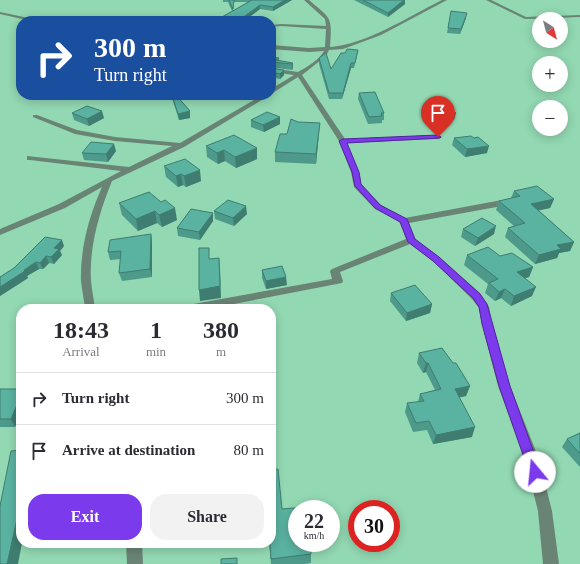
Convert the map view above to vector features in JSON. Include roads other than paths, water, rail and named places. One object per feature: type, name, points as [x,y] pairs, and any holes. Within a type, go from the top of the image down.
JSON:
[{"type":"street","points":[[276,89],[324,55],[327,50],[329,24],[327,18],[306,0]]},
{"type":"street","points":[[276,47],[327,50],[341,48],[364,40],[446,0]]},
{"type":"street","points":[[488,0],[525,18],[580,16]]},
{"type":"street","points":[[0,13],[16,16]]},
{"type":"street","points":[[276,26],[328,28]]},
{"type":"street","points":[[276,71],[299,74],[343,141],[355,172],[357,185],[378,207],[404,221],[502,202]]},
{"type":"street","points":[[0,232],[62,206],[109,180],[181,145],[258,100]]},
{"type":"street","points":[[35,116],[75,132],[116,139],[181,145]]},
{"type":"street","points":[[343,141],[438,137]]},
{"type":"street","points":[[30,158],[131,170]]},
{"type":"street","points":[[89,304],[86,278],[88,245],[98,204],[109,180]]},
{"type":"street","points":[[404,221],[411,240],[436,259],[476,296],[484,306],[487,324],[504,386],[532,459],[546,511],[551,564]]},
{"type":"street","points":[[218,304],[338,281],[335,271],[411,240]]},
{"type":"street","points":[[134,548],[135,564]]}]
